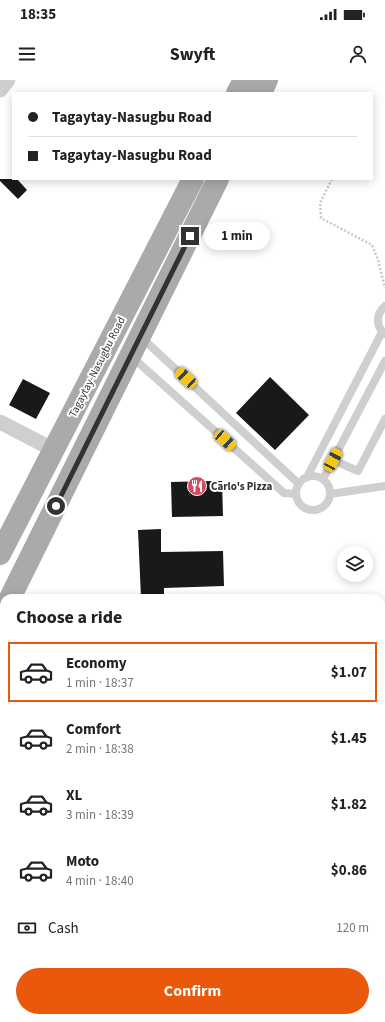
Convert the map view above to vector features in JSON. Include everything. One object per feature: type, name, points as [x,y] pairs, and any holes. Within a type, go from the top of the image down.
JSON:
[{"type":"main road","points":[[238,92],[244,80]]},
{"type":"main road","points":[[261,92],[267,80]]},
{"type":"main road","name":"Tagaytay-Nasugbu Road","points":[[0,554],[192,180]]},
{"type":"main road","points":[[12,594],[218,180]]},
{"type":"street","points":[[0,90],[8,80]]},
{"type":"street","points":[[0,422],[54,450]]},
{"type":"lane","points":[[308,477],[313,476],[323,480],[330,488],[330,494],[326,504],[316,510],[305,508],[300,505],[296,494],[299,484],[308,477],[383,333],[377,321],[380,311],[385,306]]},
{"type":"lane","points":[[140,336],[299,484]]},
{"type":"lane","points":[[131,356],[284,493],[296,494]]},
{"type":"lane","points":[[323,480],[385,361]]},
{"type":"lane","points":[[333,460],[358,471],[385,419]]},
{"type":"lane","points":[[330,494],[385,486]]},
{"type":"path","points":[[332,180],[320,203],[321,218],[372,245],[378,260],[385,288]]},
{"type":"building","points":[[0,179],[18,180],[27,190],[18,199],[0,181]]},
{"type":"building","points":[[270,377],[309,415],[275,450],[236,413]]},
{"type":"building","points":[[23,379],[50,393],[36,419],[9,405]]},
{"type":"building","points":[[222,481],[223,516],[172,517],[171,482]]},
{"type":"building","points":[[161,529],[161,552],[223,551],[224,586],[164,588],[164,594],[141,594],[138,530]]},
{"type":"place","name":"Carlo's Pizza","points":[[197,486]]},
{"type":"route","points":[[56,506],[190,236]]}]
